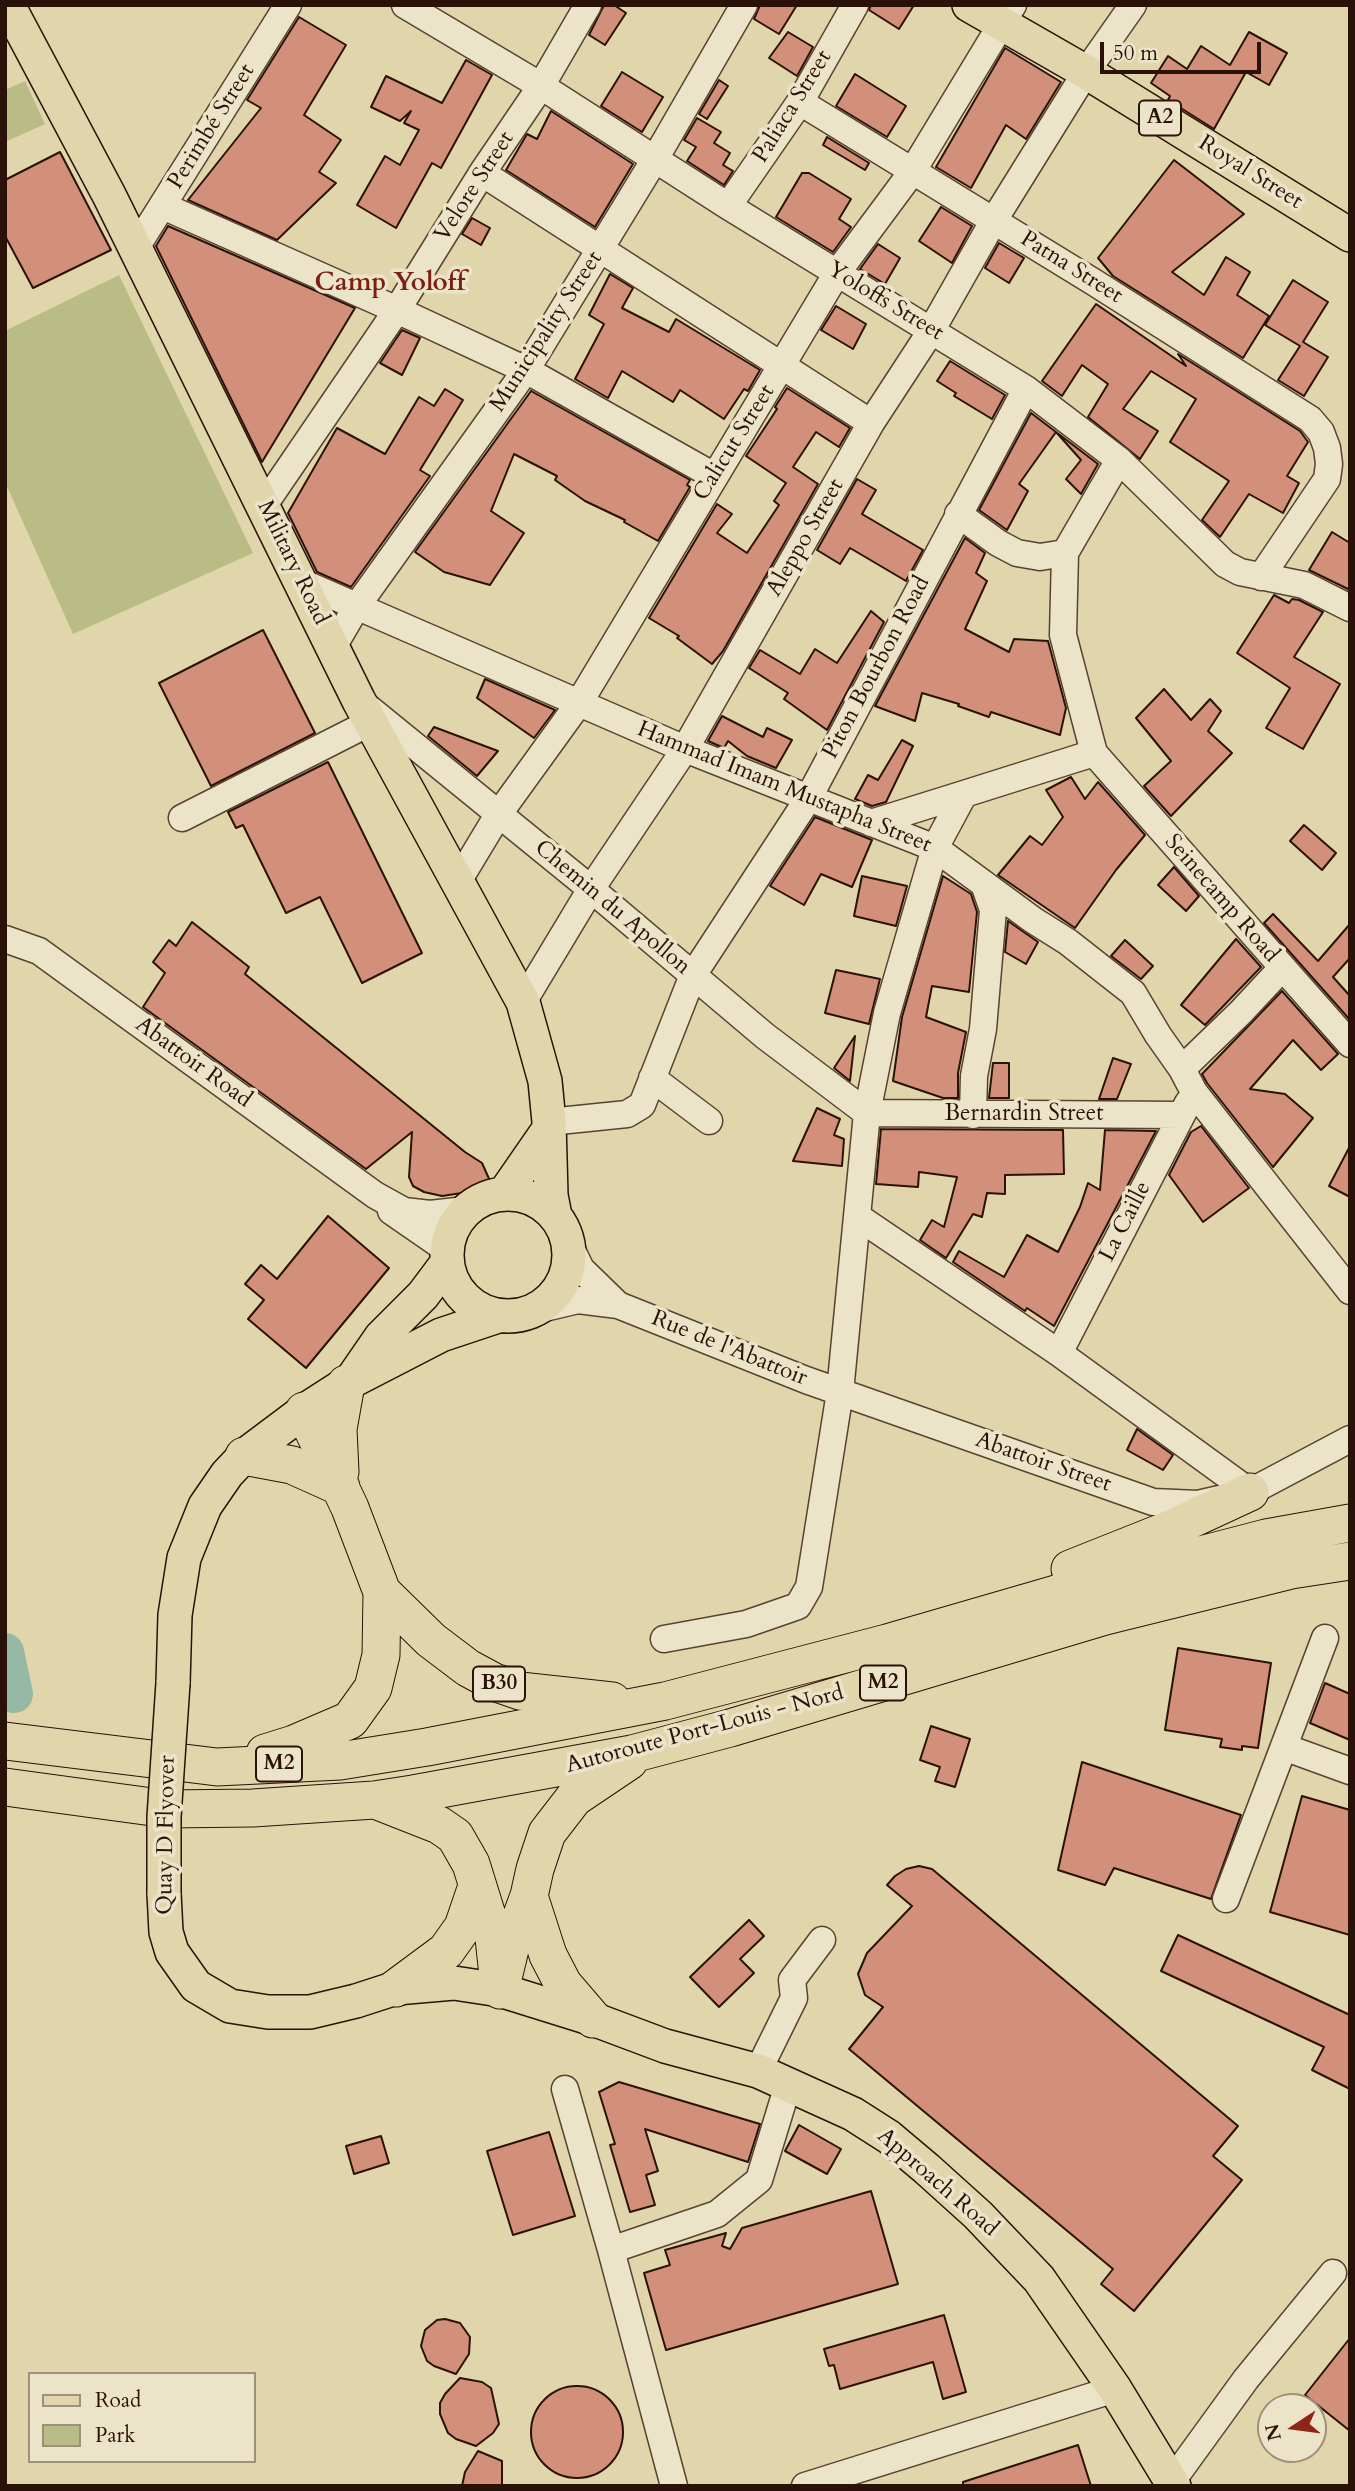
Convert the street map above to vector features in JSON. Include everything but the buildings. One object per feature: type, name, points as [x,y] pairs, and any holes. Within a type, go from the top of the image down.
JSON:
[{"type":"highway","points":[[341,1487],[338,1429],[348,1382]]},
{"type":"highway","points":[[217,1767],[294,1744],[350,1720],[373,1688],[379,1671],[382,1592],[341,1487],[304,1411]]},
{"type":"highway","points":[[244,1456],[292,1465],[341,1487]]},
{"type":"highway","points":[[887,1643],[1168,1530],[1250,1492]]},
{"type":"highway","name":"Autoroute Port-Louis - Nord","points":[[647,1705],[887,1643],[1266,1538],[1350,1523]]},
{"type":"highway","name":"Autoroute Port-Louis - Nord","points":[[5,1787],[167,1809],[253,1808],[374,1800],[500,1779],[644,1751],[1105,1616],[1291,1570],[1350,1561]]},
{"type":"highway","name":"B30","points":[[382,1592],[431,1640],[468,1668],[494,1682],[520,1691],[647,1705]]},
{"type":"highway","name":"M2","points":[[5,1741],[217,1767],[340,1761],[647,1705]]},
{"type":"highway","points":[[500,1990],[511,1945],[529,1896],[547,1833],[574,1798],[644,1751]]},
{"type":"highway","points":[[374,1800],[439,1825],[455,1836],[471,1864],[494,1938],[500,1990]]},
{"type":"highway","points":[[396,1988],[446,1951],[463,1927],[477,1886]]},
{"type":"highway","points":[[529,1896],[553,1964],[563,1983],[593,2020]]},
{"type":"main road","name":"Military Road","points":[[9,5],[109,195],[365,711],[523,1002],[545,1081],[551,1195],[561,1227]]},
{"type":"main road","name":"Royal Street","points":[[969,5],[1007,15],[1086,72],[1350,235]]},
{"type":"main road","points":[[504,1194],[549,1125]]},
{"type":"main road","points":[[504,1194],[532,1199],[545,1206],[561,1227],[569,1255],[567,1272],[550,1301],[536,1310],[517,1316],[498,1316],[479,1310],[463,1298],[452,1282],[447,1256],[450,1235],[456,1221],[466,1210],[478,1201],[504,1194]]},
{"type":"main road","points":[[348,1382],[381,1337],[423,1295],[447,1256]]},
{"type":"main road","name":"Quay D Flyover","points":[[498,1316],[440,1335],[348,1382],[244,1456],[227,1474],[205,1506],[184,1559],[175,1615],[164,1817],[166,1932],[172,1952],[196,1986],[230,2006],[268,2012],[310,2012],[396,1988],[454,1983],[500,1990],[593,2020]]},
{"type":"main road","name":"Approach Road","points":[[593,2020],[665,2046],[758,2071],[853,2114],[889,2137],[978,2215],[1039,2279],[1115,2389],[1173,2483]]},
{"type":"street","name":"Perimbé Street","points":[[135,249],[288,5]]},
{"type":"street","name":"Yoloffs Street","points":[[405,5],[541,86],[728,206],[1026,389],[1119,460],[1225,564],[1240,572],[1304,585],[1350,608]]},
{"type":"street","name":"Velore Street","points":[[264,505],[397,310],[482,173],[541,86],[588,5]]},
{"type":"street","name":"Municipality Street","points":[[333,647],[358,606],[526,370],[655,159],[744,5]]},
{"type":"street","name":"Paliaca Street","points":[[728,206],[800,102],[855,5]]},
{"type":"street","name":"Aleppo Street","points":[[523,1002],[592,888],[685,749],[871,423],[932,331],[994,220],[1086,72],[1133,5]]},
{"type":"street","name":"Calicut Street","points":[[457,883],[498,815],[579,703],[783,366],[836,273],[912,172],[1007,15]]},
{"type":"street","name":"Patna Street","points":[[800,102],[994,220],[1310,419],[1321,432],[1327,448],[1327,479],[1261,577]]},
{"type":"street","points":[[482,173],[871,423]]},
{"type":"street","points":[[163,206],[526,370],[714,476]]},
{"type":"street","name":"Piton Bourbon Road","points":[[549,1125],[627,1114],[642,1105],[694,975],[808,799],[1026,389]]},
{"type":"street","points":[[871,823],[1094,753],[1063,635],[1065,553],[1119,460]]},
{"type":"street","points":[[958,514],[998,543],[1017,552],[1040,556],[1065,553]]},
{"type":"street","name":"Hammad Imam Mustapha Street","points":[[301,582],[685,749],[935,848],[1033,920],[1068,942],[1133,993],[1186,1092],[1350,1290]]},
{"type":"street","points":[[182,818],[365,711]]},
{"type":"street","name":"Chemin du Apollon","points":[[365,711],[592,888],[765,1036],[867,1114]]},
{"type":"street","name":"Seinecamp Road","points":[[1094,753],[1350,1044]]},
{"type":"street","points":[[664,1639],[746,1624],[798,1606],[810,1587],[840,1392],[867,1114],[887,1013],[935,848],[964,794]]},
{"type":"street","points":[[973,1115],[974,1076],[982,1029],[993,910],[984,884]]},
{"type":"street","name":"Abattoir Road","points":[[5,939],[39,951],[375,1195],[404,1211],[430,1214],[466,1210]]},
{"type":"street","name":"La Caille","points":[[1059,1353],[1186,1092],[1241,1012],[1282,968]]},
{"type":"street","points":[[652,1078],[709,1121]]},
{"type":"street","name":"Bernardin Street","points":[[867,1114],[973,1115],[1186,1092]]},
{"type":"street","name":"Abattoir Road","points":[[375,1195],[396,1217],[447,1256]]},
{"type":"street","points":[[858,1217],[1059,1353],[1250,1492]]},
{"type":"street","name":"Rue de l'Abattoir","points":[[561,1227],[581,1269],[618,1305]]},
{"type":"street","name":"Rue de l'Abattoir","points":[[536,1310],[578,1300],[618,1305],[840,1392]]},
{"type":"street","name":"Abattoir Street","points":[[840,1392],[1153,1502],[1198,1504],[1250,1492],[1350,1439]]},
{"type":"street","points":[[1226,1899],[1325,1638]]},
{"type":"street","points":[[1284,1747],[1350,1771]]},
{"type":"street","points":[[758,2071],[794,1998],[792,1980],[822,1940]]},
{"type":"street","points":[[611,2250],[717,2214],[759,2180],[788,2085]]},
{"type":"street","points":[[565,2089],[674,2486]]},
{"type":"street","points":[[1173,2483],[1246,2379],[1333,2273]]},
{"type":"street","points":[[805,2486],[1115,2389]]},
{"type":"green space","points":[[25,81],[45,124],[5,142],[5,90]]},
{"type":"green space","points":[[119,275],[253,553],[73,634],[5,482],[5,331]]},
{"type":"waterway","points":[[5,1652],[14,1694]]},
{"type":"district","name":"Camp Yoloff","points":[[390,284]]}]
